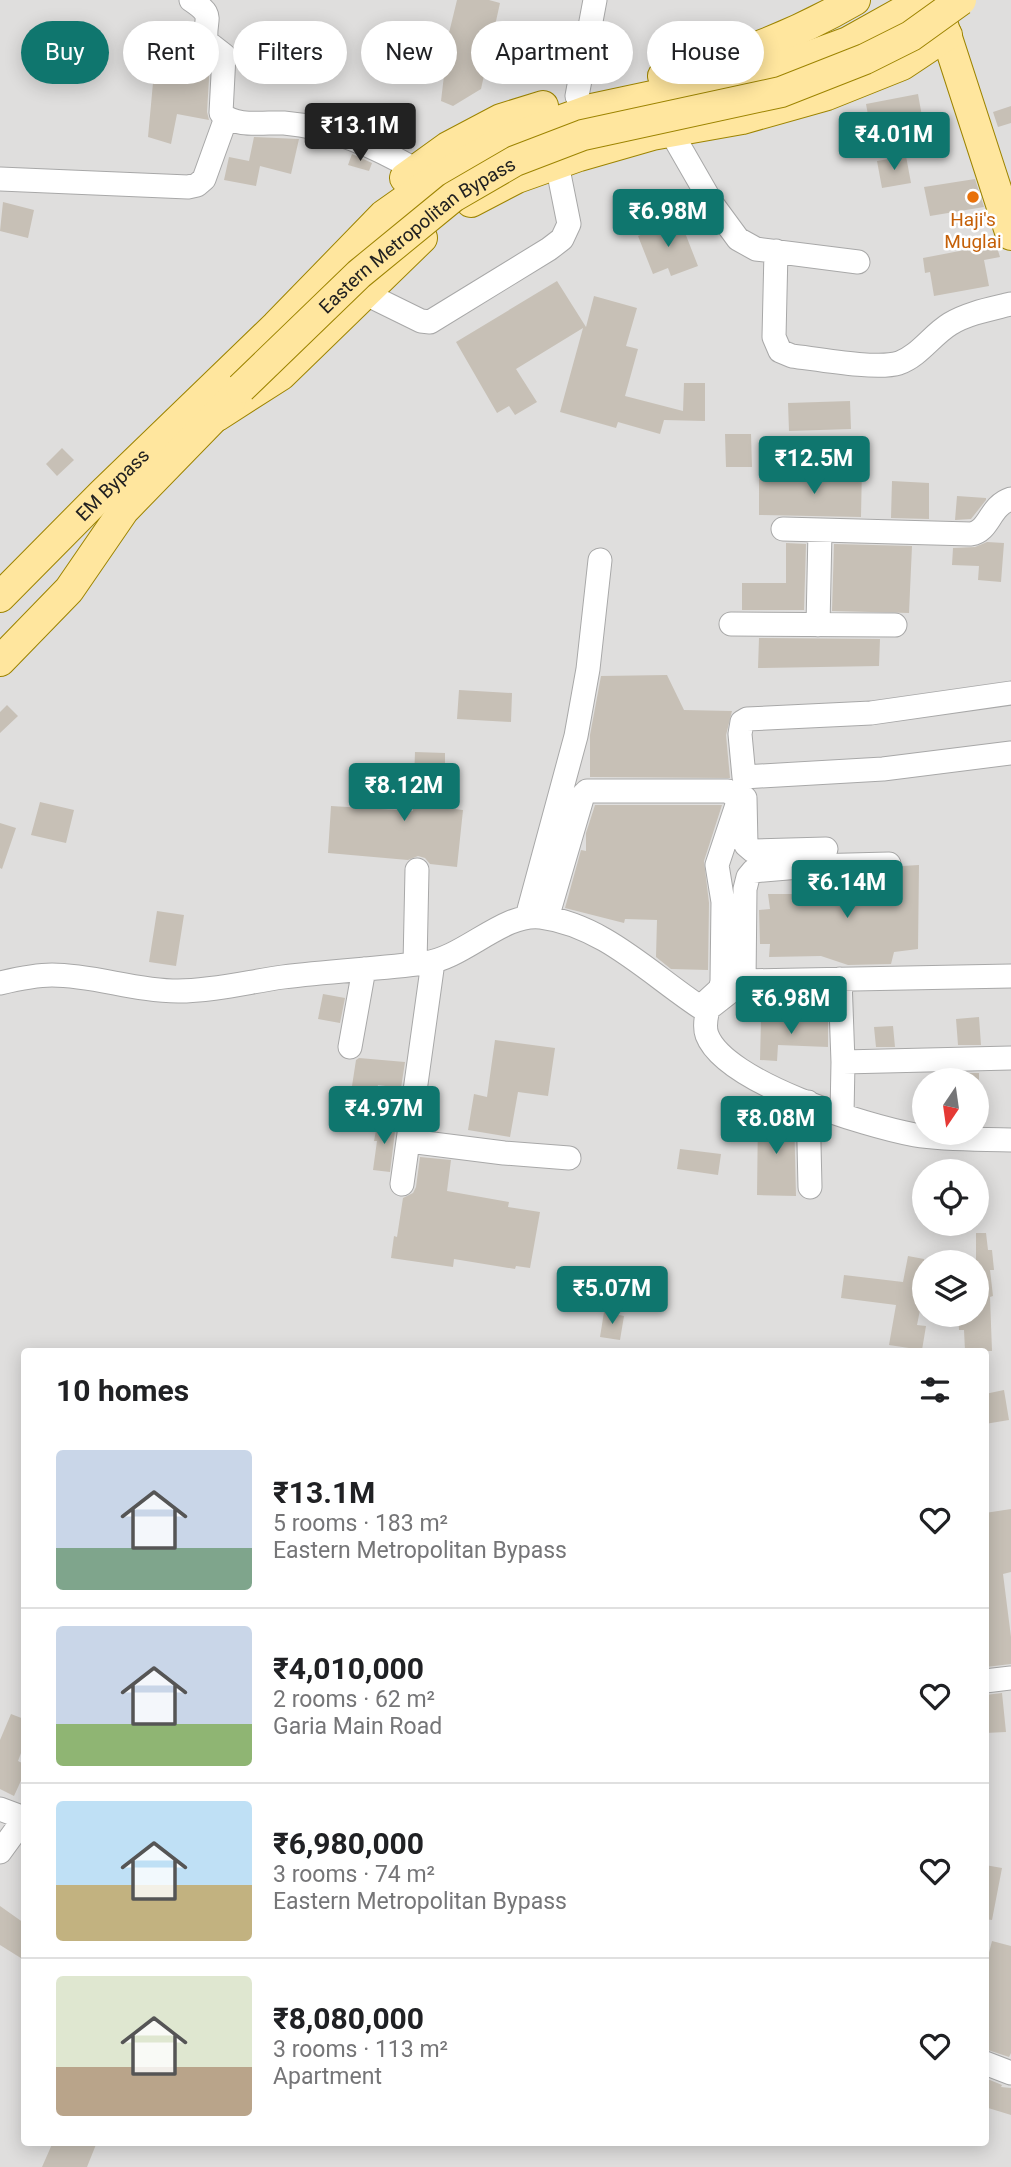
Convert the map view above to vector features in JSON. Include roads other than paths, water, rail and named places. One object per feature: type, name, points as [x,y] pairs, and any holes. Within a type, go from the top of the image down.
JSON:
[{"type":"main road","points":[[175,422],[180,399],[327,245],[390,189],[448,147],[501,120],[577,96],[678,72],[755,48],[818,21],[855,0]]},
{"type":"main road","name":"Eastern Metropolitan Bypass","points":[[0,661],[69,590],[113,502],[217,416],[234,381],[384,215],[435,179],[503,141],[592,109],[769,71],[848,41],[919,0]]},
{"type":"main road","points":[[934,0],[1011,235]]},
{"type":"main road","name":"Eastern Metropolitan Bypass","points":[[234,381],[453,197],[515,161],[583,135],[781,92],[911,36],[961,0]]},
{"type":"main road","points":[[217,416],[281,375],[419,240],[466,205],[517,178],[652,135],[742,119],[827,95],[902,65],[947,35]]},
{"type":"main road","name":"EM Bypass","points":[[3,590],[113,502],[175,422],[234,381]]},
{"type":"street","points":[[191,0],[206,10],[208,15],[206,41],[224,55],[221,113],[226,118],[330,131],[366,143],[416,170]]},
{"type":"street","points":[[577,96],[595,0]]},
{"type":"street","points":[[0,179],[188,187],[197,185],[204,179],[226,118]]},
{"type":"street","points":[[671,132],[728,228],[738,239],[756,249],[858,262]]},
{"type":"street","points":[[364,293],[421,321],[430,321],[550,249],[562,239],[569,224],[556,164]]},
{"type":"street","points":[[776,251],[774,337],[780,351],[792,356],[876,365],[898,363],[961,317],[1011,304]]},
{"type":"street","points":[[783,529],[977,534],[985,527],[997,507],[1011,499]]},
{"type":"street","points":[[818,625],[820,531]]},
{"type":"street","points":[[537,917],[588,669],[600,560]]},
{"type":"street","points":[[732,624],[895,625]]},
{"type":"street","points":[[827,849],[753,851],[746,845],[740,734],[742,722],[747,719],[871,713],[1011,693]]},
{"type":"street","points":[[744,777],[883,769],[1011,753]]},
{"type":"street","points":[[537,917],[580,800],[587,791],[728,791],[733,794],[737,805],[717,865],[723,902],[722,982],[720,989],[704,1008],[707,1034],[725,1060],[753,1078],[842,1115],[916,1135],[1011,1140],[1011,1151]]},
{"type":"street","points":[[744,981],[745,889],[748,877],[753,871],[889,864]]},
{"type":"street","points":[[402,1184],[409,1141],[424,963],[417,870]]},
{"type":"street","points":[[0,983],[62,975],[180,991],[424,963],[462,950],[512,922],[537,917],[569,924],[602,939],[637,960],[704,1008]]},
{"type":"street","points":[[350,1048],[364,969]]},
{"type":"street","points":[[704,1008],[744,981],[1011,976]]},
{"type":"street","points":[[840,979],[844,1062],[842,1115]]},
{"type":"street","points":[[844,1062],[1011,1058]]},
{"type":"street","points":[[808,1102],[810,1187]]},
{"type":"street","points":[[409,1141],[569,1158]]},
{"type":"street","points":[[989,1681],[1011,1678]]},
{"type":"street","points":[[0,1809],[21,1817]]},
{"type":"street","points":[[0,1852],[21,1822]]},
{"type":"street","points":[[989,2065],[1011,2073]]},
{"type":"place","name":"Haji's Muglai","points":[[973,197]]}]
